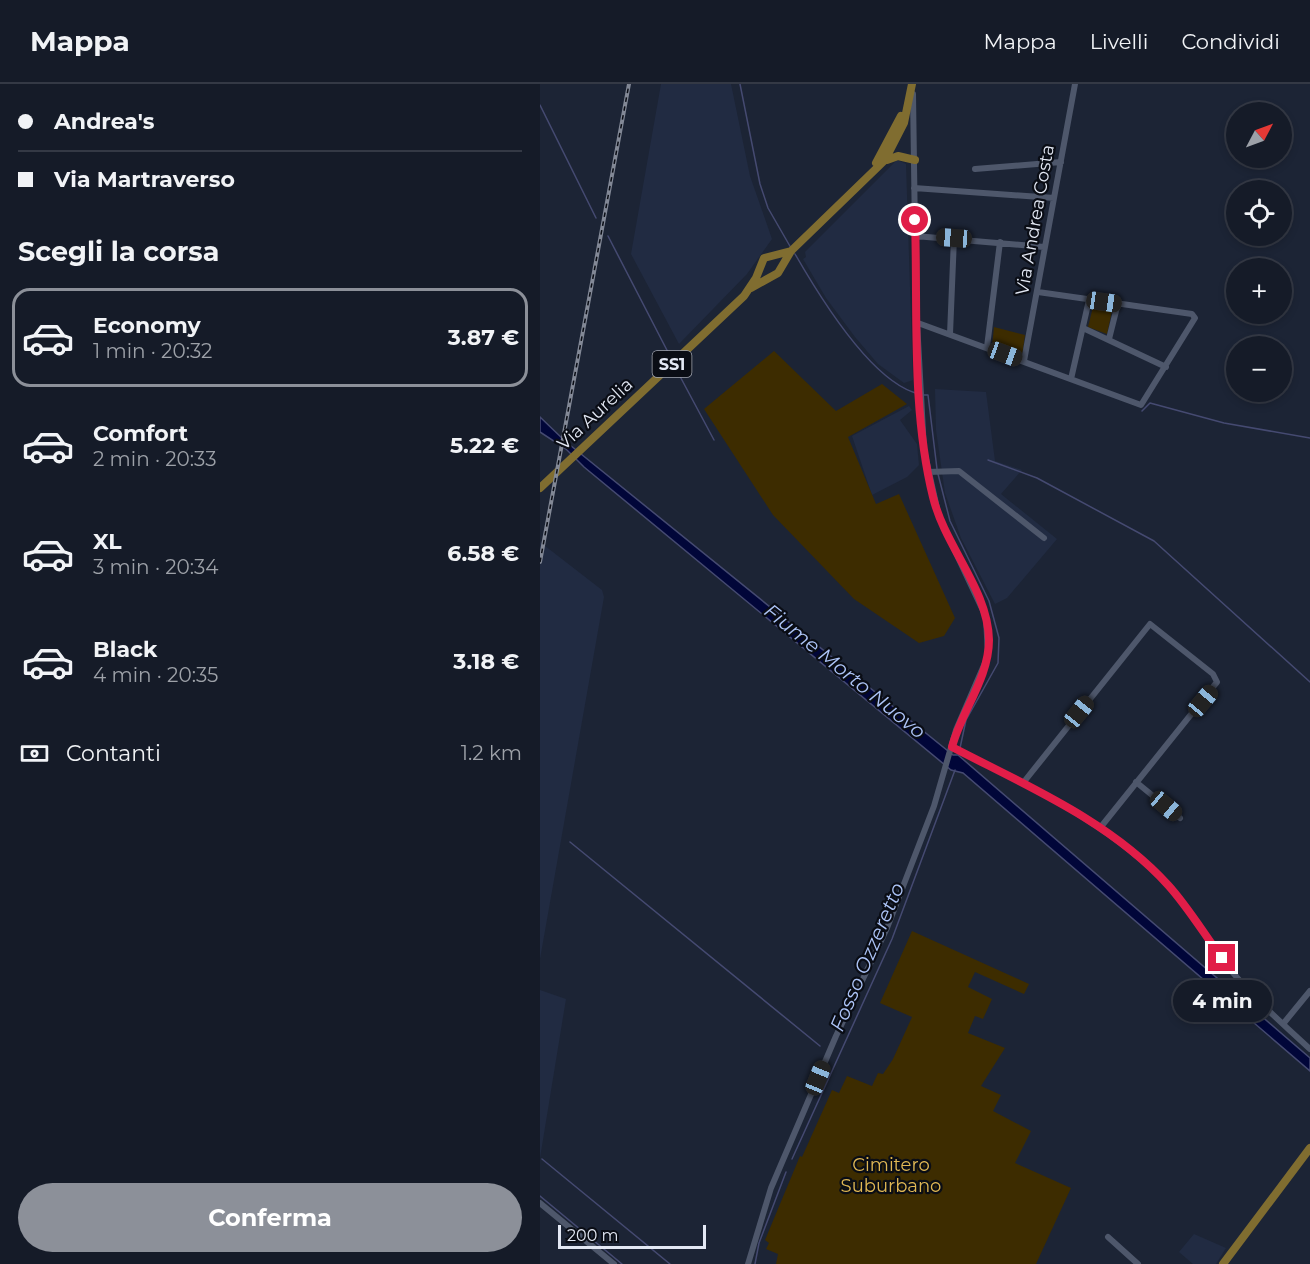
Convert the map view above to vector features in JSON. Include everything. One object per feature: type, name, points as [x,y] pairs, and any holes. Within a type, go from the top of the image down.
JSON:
[{"type":"main road","name":"SS1","points":[[772,276],[781,270],[791,251],[880,165],[901,133],[909,106],[910,84]]},
{"type":"main road","name":"SS1","points":[[864,181],[893,134],[910,84]]},
{"type":"main road","points":[[880,165],[895,156],[915,160]]},
{"type":"main road","name":"SS1","points":[[761,267],[764,258],[791,251]]},
{"type":"main road","points":[[774,255],[781,261],[781,270]]},
{"type":"main road","points":[[761,267],[764,273],[772,276]]},
{"type":"main road","name":"Via Aurelia","points":[[750,288],[761,267]]},
{"type":"main road","name":"Via Aurelia","points":[[540,488],[750,288],[772,276]]},
{"type":"main road","points":[[1223,1264],[1310,1148]]},
{"type":"street","points":[[748,1264],[771,1188],[836,1036],[887,928],[934,806],[963,713],[984,670],[989,638],[980,600],[939,517],[928,472],[920,400],[915,160],[910,84]]},
{"type":"street","name":"Via Andrea Costa","points":[[1024,361],[1075,84]]},
{"type":"street","points":[[975,169],[1061,162]]},
{"type":"street","points":[[914,188],[1054,198]]},
{"type":"street","points":[[915,236],[1044,247]]},
{"type":"street","points":[[950,334],[954,238]]},
{"type":"street","points":[[987,347],[1000,242]]},
{"type":"street","points":[[918,322],[1141,405],[1166,367],[1194,316],[1038,292]]},
{"type":"street","points":[[1071,379],[1089,300]]},
{"type":"street","points":[[1109,339],[1119,303]]},
{"type":"street","points":[[1083,328],[1166,367]]},
{"type":"street","points":[[928,472],[959,471],[1044,538]]},
{"type":"street","points":[[1023,783],[1150,624],[1217,680],[1100,828]]},
{"type":"street","points":[[953,749],[1023,783],[1100,828],[1167,884],[1228,966],[1282,1024],[1310,1049]]},
{"type":"street","points":[[1136,782],[1180,818]]},
{"type":"street","points":[[1282,1024],[1310,991]]},
{"type":"street","points":[[540,1203],[614,1264]]},
{"type":"street","points":[[1108,1237],[1138,1264]]},
{"type":"shaded area","points":[[661,84],[731,84],[750,176],[772,239],[747,274],[679,344],[631,254]]},
{"type":"shaded area","points":[[897,160],[906,164],[913,380],[904,383],[878,364],[855,337],[826,298],[803,259],[806,257],[805,252]]},
{"type":"shaded area","points":[[935,389],[986,392],[995,461],[1022,470],[1001,494],[1057,539],[1007,598],[995,604],[961,538],[945,493],[936,430]]},
{"type":"shaded area","points":[[909,406],[912,410],[900,420],[917,444],[919,465],[907,477],[872,495],[852,436]]},
{"type":"shaded area","points":[[540,542],[602,590],[604,597],[540,959]]},
{"type":"shaded area","points":[[540,990],[566,999],[540,1158]]},
{"type":"shaded area","points":[[1194,1234],[1226,1248],[1216,1264],[1193,1264],[1179,1252]]},
{"type":"green space","points":[[1094,303],[1113,306],[1107,334],[1088,327]]},
{"type":"green space","points":[[994,327],[1025,335],[1022,356],[992,346]]},
{"type":"green space","points":[[774,351],[836,411],[882,384],[907,404],[848,437],[876,504],[899,494],[955,618],[944,636],[919,643],[854,599],[773,515],[704,409]]},
{"type":"green space","name":"Cimitero Suburbano","points":[[912,931],[1029,984],[1024,994],[975,972],[968,987],[992,999],[983,1019],[975,1016],[968,1033],[1005,1048],[981,1086],[1001,1095],[993,1111],[1031,1131],[1015,1163],[1071,1188],[1036,1264],[776,1264],[778,1254],[766,1249],[769,1243],[765,1240],[800,1156],[802,1157],[832,1090],[839,1093],[847,1076],[872,1086],[878,1073],[883,1074],[893,1059],[912,1017],[880,1003]]},
{"type":"water","name":"Fiume Morto Nuovo","points":[[540,417],[565,441],[953,755],[958,755],[1310,1058],[1310,1071],[963,773],[951,770],[584,467],[566,449],[540,432]]},
{"type":"waterway","points":[[740,84],[760,184],[768,208],[791,248]]},
{"type":"waterway","points":[[540,105],[596,218]]},
{"type":"waterway","points":[[608,236],[671,358]]},
{"type":"waterway","points":[[795,254],[832,313],[865,355],[883,373],[901,386],[919,394]]},
{"type":"waterway","points":[[675,367],[714,440]]},
{"type":"waterway","points":[[923,395],[928,395],[937,469]]},
{"type":"waterway","points":[[1142,411],[1150,403],[1224,423],[1310,438]]},
{"type":"waterway","points":[[988,460],[1037,478],[1154,541],[1310,682]]},
{"type":"waterway","points":[[938,474],[950,521],[989,601],[999,638],[998,663],[966,720],[960,748]]},
{"type":"waterway","name":"Fosso Ozzeretto","points":[[792,1159],[892,939],[955,770]]},
{"type":"waterway","points":[[570,842],[820,1046]]},
{"type":"waterway","points":[[542,1159],[670,1264]]},
{"type":"waterway","name":"Fosso Ozzeretto","points":[[755,1264],[759,1243],[786,1172]]},
{"type":"waterway","points":[[540,1196],[622,1264]]},
{"type":"railway","points":[[540,562],[629,84]]},
{"type":"route","points":[[915,220],[924,450],[937,511],[944,531],[980,600],[986,617],[989,638],[984,670],[963,713],[952,747],[1023,783],[1100,828],[1119,842],[1167,884],[1222,958]]}]
